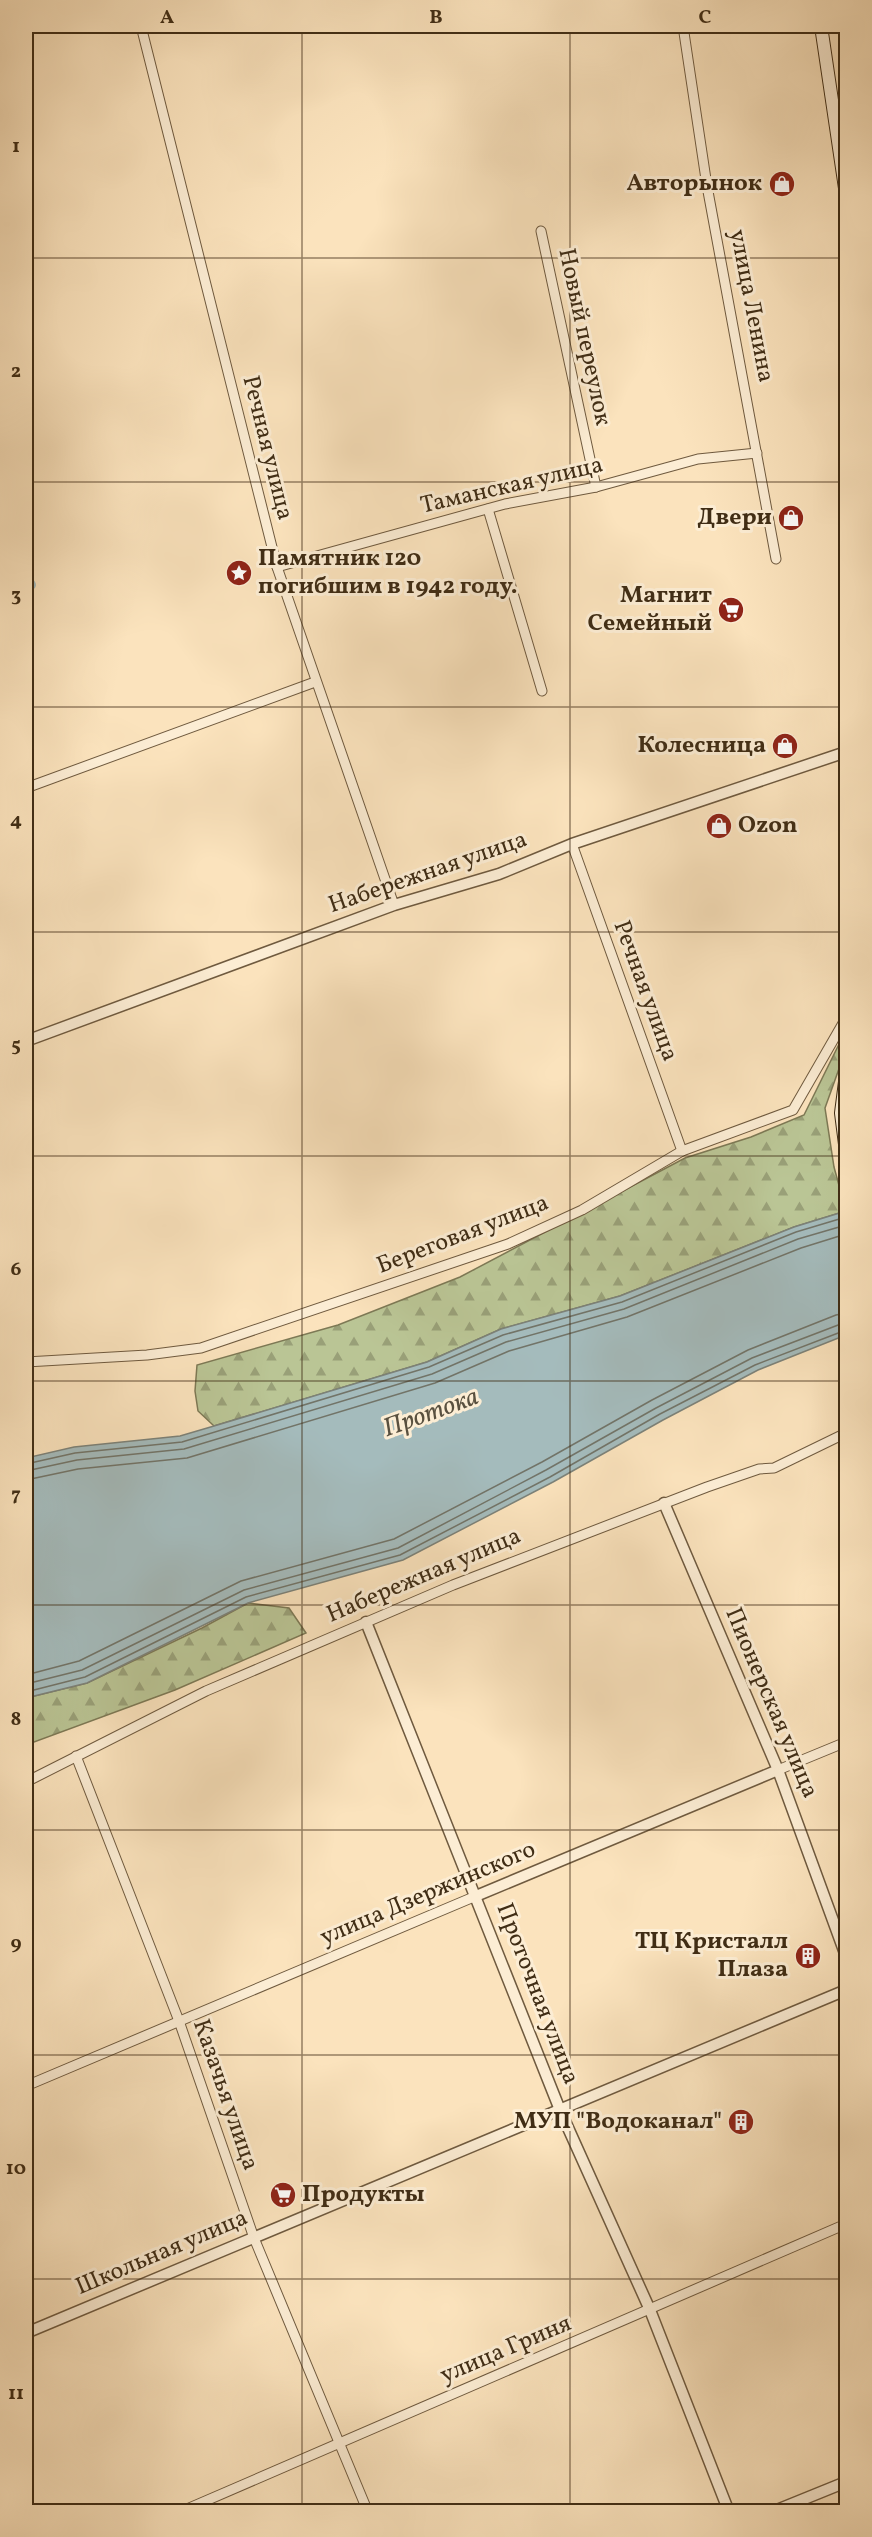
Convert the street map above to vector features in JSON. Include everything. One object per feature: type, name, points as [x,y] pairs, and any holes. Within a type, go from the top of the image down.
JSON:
[{"type":"main road","points":[[821,26],[846,195]]},
{"type":"main road","points":[[846,1074],[841,1113],[846,1152]]},
{"type":"street","name":"Речная улица","points":[[141,26],[278,567],[315,682],[394,905]]},
{"type":"street","name":"улица Ленина","points":[[683,26],[707,186],[776,559]]},
{"type":"street","name":"Новый переулок","points":[[541,231],[596,488]]},
{"type":"street","name":"Таманская улица","points":[[278,567],[488,508],[596,488],[698,459],[757,453]]},
{"type":"street","points":[[488,508],[542,691]]},
{"type":"street","points":[[26,788],[315,682]]},
{"type":"street","name":"Набережная улица","points":[[26,1041],[394,905],[499,874],[572,844],[846,752]]},
{"type":"street","name":"Речная улица","points":[[572,844],[682,1151]]},
{"type":"street","name":"Береговая улица","points":[[26,1362],[147,1355],[201,1348],[508,1244],[582,1210],[682,1151],[793,1110],[846,1018]]},
{"type":"street","name":"Набережная улица","points":[[26,1782],[206,1691],[366,1622],[453,1585],[664,1503],[759,1469],[774,1468],[846,1433]]},
{"type":"street","name":"Пионерская улица","points":[[664,1503],[778,1770],[846,1956]]},
{"type":"street","name":"Проточная улица","points":[[366,1622],[560,2110],[650,2310],[729,2511]]},
{"type":"street","name":"улица Дзержинского","points":[[26,2086],[846,1742]]},
{"type":"street","name":"Казачья улица","points":[[76,1756],[178,2021],[254,2238],[368,2511]]},
{"type":"street","name":"Школьная улица","points":[[26,2333],[846,1990]]},
{"type":"street","name":"улица Гриня","points":[[180,2511],[846,2224]]},
{"type":"street","points":[[772,2511],[846,2482]]},
{"type":"green space","points":[[846,1030],[846,1049],[825,1108],[834,1167],[846,1211],[794,1227],[620,1296],[501,1329],[427,1362],[214,1426],[198,1411],[195,1391],[197,1365],[338,1325],[460,1277],[685,1158],[751,1137],[804,1115]]},
{"type":"green space","points":[[248,1603],[289,1608],[306,1633],[175,1690],[26,1745],[26,1698],[87,1683],[202,1628]]},
{"type":"water","name":"Протока","points":[[846,1211],[846,1335],[758,1370],[553,1482],[403,1560],[248,1603],[87,1683],[26,1698],[26,1458],[74,1447],[180,1436],[427,1362],[501,1329],[620,1296],[794,1227]]},
{"type":"waterway","points":[[26,577],[31,585]]},
{"type":"place","name":"Авторынок","points":[[782,184]]},
{"type":"place","name":"Двери","points":[[791,518]]},
{"type":"place","name":"Памятник 120 погибшим в 1942 году.","points":[[239,573]]},
{"type":"place","name":"Магнит Семейный","points":[[731,610]]},
{"type":"place","name":"Колесница","points":[[785,746]]},
{"type":"place","name":"Ozon","points":[[719,826]]},
{"type":"place","name":"ТЦ Кристалл Плаза","points":[[808,1956]]},
{"type":"place","name":"МУП \"Водоканал\"","points":[[741,2122]]},
{"type":"place","name":"Продукты","points":[[283,2195]]}]
